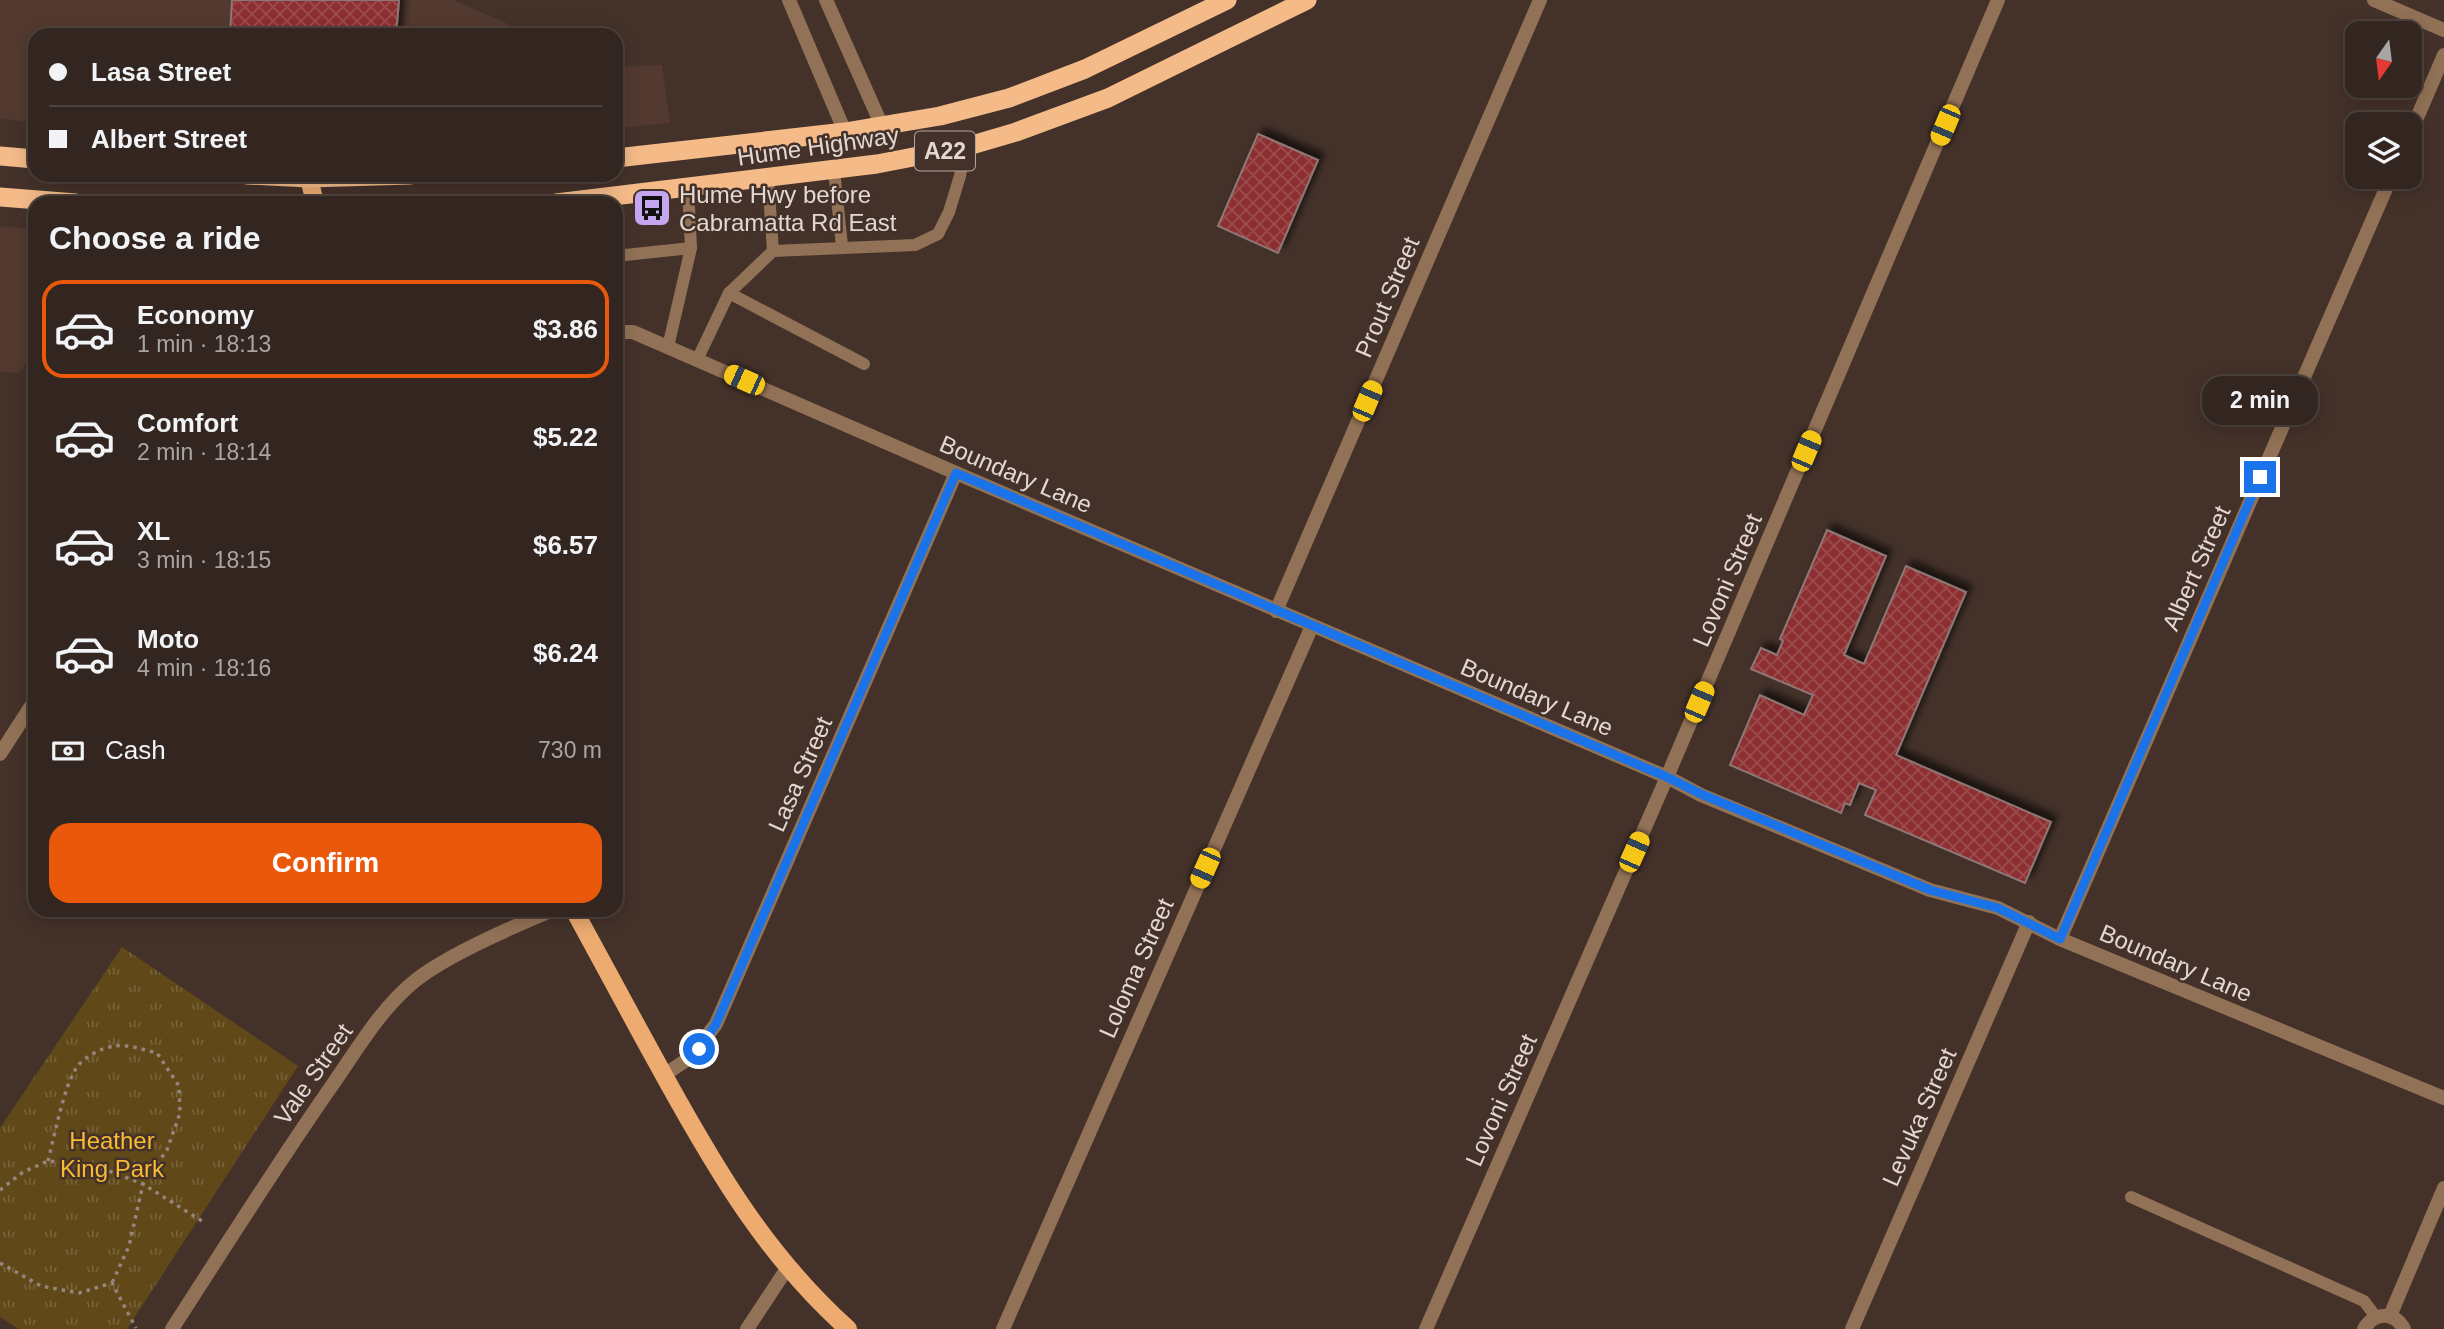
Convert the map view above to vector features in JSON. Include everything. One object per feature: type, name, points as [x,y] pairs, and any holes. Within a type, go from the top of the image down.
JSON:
[{"type":"highway","name":"Hume Highway","points":[[623,158],[845,132],[940,116],[1009,98],[1085,69],[1227,0]]},
{"type":"highway","name":"Hume Highway","points":[[618,196],[834,170],[965,147],[1016,132],[1108,98],[1307,0]]},
{"type":"highway","points":[[0,156],[28,158]]},
{"type":"highway","points":[[0,197],[28,199]]},
{"type":"main road","points":[[578,917],[708,1154],[738,1202],[788,1267],[848,1329]]},
{"type":"street","points":[[789,0],[845,132]]},
{"type":"street","points":[[826,0],[882,126]]},
{"type":"street","name":"Prout Street","points":[[1276,611],[1540,0]]},
{"type":"street","name":"Lovoni Street","points":[[1426,1329],[1667,777],[1998,0]]},
{"type":"street","points":[[2374,0],[2444,30]]},
{"type":"street","points":[[2419,112],[2444,55]]},
{"type":"street","name":"Albert Street","points":[[2060,939],[2386,189]]},
{"type":"street","name":"Boundary Lane","points":[[623,332],[634,332],[1701,794],[1930,890],[1998,908],[2060,939],[2444,1098]]},
{"type":"street","name":"Lasa Street","points":[[664,1075],[691,1057],[716,1024],[956,473]]},
{"type":"street","name":"Loloma Street","points":[[1003,1329],[1312,626]]},
{"type":"street","points":[[0,754],[28,711]]},
{"type":"street","name":"Vale Street","points":[[172,1329],[304,1125],[379,1018],[397,997],[436,967],[539,917]]},
{"type":"street","name":"Levuka Street","points":[[1852,1329],[2029,922]]},
{"type":"street","points":[[2383,1316],[2444,1188]]},
{"type":"street","points":[[747,1329],[788,1267]]},
{"type":"street","points":[[2364,1329],[2370,1320],[2383,1316],[2401,1323],[2404,1329]]},
{"type":"lane","points":[[697,360],[729,293],[773,251],[915,244],[938,234],[949,212],[965,147]]},
{"type":"lane","points":[[834,170],[842,246]]},
{"type":"lane","points":[[768,178],[773,251]]},
{"type":"lane","points":[[668,347],[691,248],[688,188]]},
{"type":"lane","points":[[623,255],[691,248]]},
{"type":"lane","points":[[729,293],[864,364]]},
{"type":"lane","points":[[2131,1197],[2364,1301],[2383,1316]]},
{"type":"path","points":[[0,1263],[41,1286],[79,1293],[112,1283],[130,1246],[143,1184],[167,1150],[180,1113],[179,1086],[157,1053],[136,1047],[116,1046],[97,1051],[77,1067],[66,1094],[48,1161]]},
{"type":"path","points":[[0,1190],[23,1172],[48,1161],[96,1166],[143,1184],[205,1223]]},
{"type":"path","points":[[112,1283],[136,1328]]},
{"type":"shaded area","points":[[0,0],[453,0],[517,28],[28,28],[28,121],[0,119]]},
{"type":"shaded area","points":[[662,65],[670,123],[623,127],[623,67]]},
{"type":"shaded area","points":[[0,226],[28,228],[28,359],[19,373],[0,372]]},
{"type":"green space","name":"Heather King Park","points":[[122,947],[298,1066],[127,1329],[19,1329],[0,1317],[0,1128]]},
{"type":"building","points":[[232,0],[399,0],[397,28],[230,28]]},
{"type":"building","points":[[1258,134],[1318,160],[1278,253],[1218,226]]},
{"type":"building","points":[[1827,530],[1886,556],[1844,655],[1864,664],[1906,566],[1966,592],[1896,755],[2051,822],[2025,883],[1865,815],[1876,790],[1859,783],[1850,805],[1845,803],[1841,813],[1730,765],[1760,695],[1804,715],[1813,695],[1751,669],[1761,648],[1777,655],[1783,641],[1780,639]]},
{"type":"place","name":"Hume Hwy before Cabramatta Rd East","points":[[652,208]]},
{"type":"route","points":[[699,1049],[716,1024],[956,473],[1667,777],[1701,794],[1930,890],[1998,908],[2060,939],[2260,477]]}]
